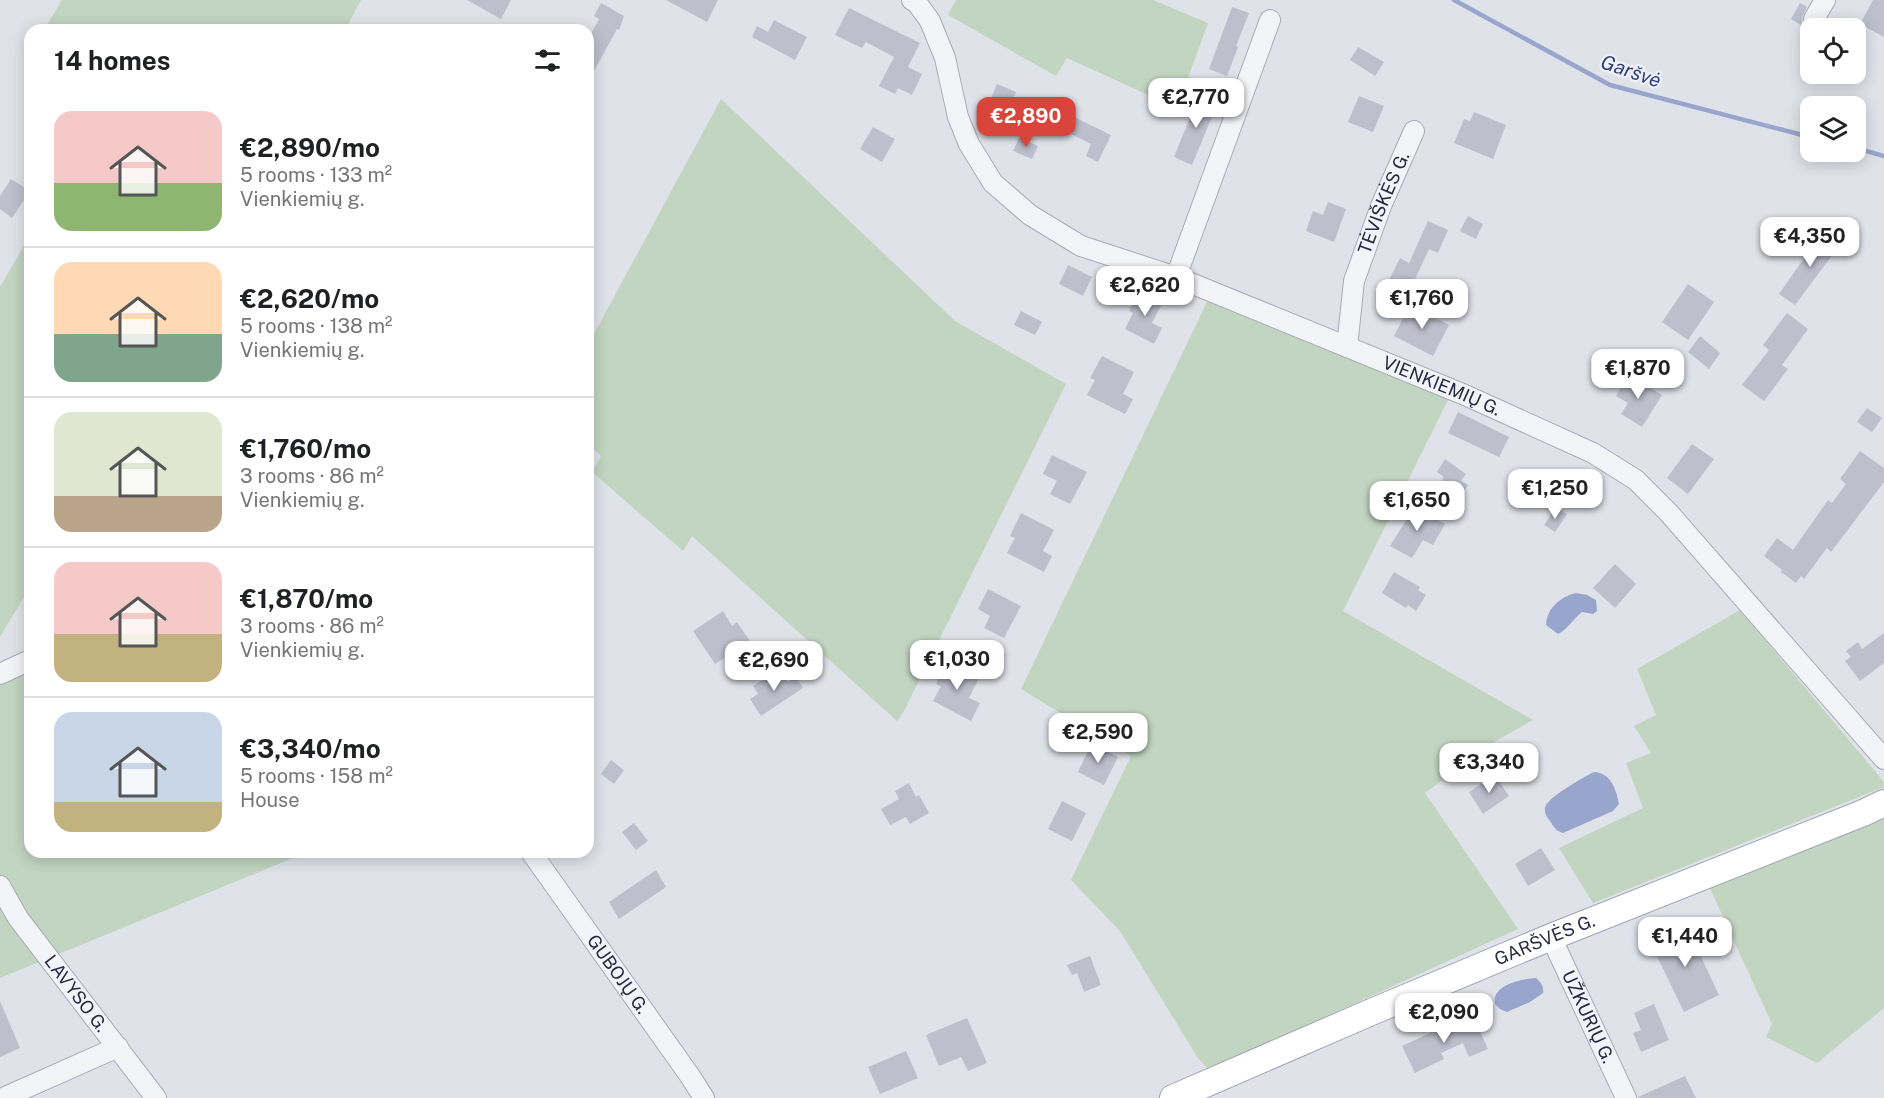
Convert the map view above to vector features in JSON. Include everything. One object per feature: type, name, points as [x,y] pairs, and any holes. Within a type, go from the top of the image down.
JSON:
[{"type":"main road","name":"GARŠVĖS G.","points":[[1173,1098],[1551,937],[1884,803]]},
{"type":"street","name":"VIENKIEMIŲ G.","points":[[912,0],[917,3],[930,21],[945,58],[958,117],[969,144],[993,183],[1030,215],[1081,246],[1176,277],[1465,395],[1593,453],[1636,480],[1687,534],[1884,759]]},
{"type":"street","points":[[1815,18],[1825,0]]},
{"type":"street","points":[[1176,277],[1270,20]]},
{"type":"street","name":"TĖVIŠKĖS G.","points":[[1347,347],[1354,281],[1382,206],[1414,131]]},
{"type":"street","points":[[0,674],[24,663]]},
{"type":"street","name":"GUBOJŲ G.","points":[[535,858],[704,1098]]},
{"type":"street","name":"LAVYSO G.","points":[[0,886],[18,918],[156,1098]]},
{"type":"street","name":"UŽKURIŲ G.","points":[[1551,937],[1626,1098]]},
{"type":"street","points":[[3,1098],[118,1047]]},
{"type":"green space","points":[[62,0],[361,0],[348,24],[48,24]]},
{"type":"green space","points":[[956,0],[1153,0],[1208,23],[1177,108],[1067,58],[1056,76],[948,15]]},
{"type":"green space","points":[[721,99],[955,321],[1066,384],[897,721],[692,536],[683,551],[594,474],[594,468],[601,456],[594,449],[594,334]]},
{"type":"green space","points":[[24,245],[24,597],[0,637],[0,287]]},
{"type":"green space","points":[[1208,300],[1449,398],[1343,611],[1533,720],[1494,742],[1425,793],[1518,929],[1209,1070],[1198,1058],[1120,931],[1071,880],[1131,756],[1021,689]]},
{"type":"green space","points":[[1740,610],[1884,782],[1884,787],[1593,903],[1559,848],[1643,808],[1626,763],[1651,753],[1634,726],[1656,715],[1637,669]]},
{"type":"green space","points":[[24,673],[24,858],[293,858],[0,978],[0,683]]},
{"type":"green space","points":[[1884,815],[1884,1008],[1817,1063],[1766,1037],[1772,1024],[1708,884]]},
{"type":"water","points":[[1576,593],[1596,600],[1597,611],[1593,614],[1582,612],[1558,634],[1546,625],[1549,613],[1560,600]]},
{"type":"water","points":[[1594,772],[1605,775],[1609,779],[1619,804],[1613,811],[1563,833],[1559,831],[1546,815],[1547,804],[1566,788]]},
{"type":"water","points":[[1536,978],[1542,985],[1543,993],[1530,1002],[1507,1012],[1495,1004],[1498,992],[1508,984]]},
{"type":"building","points":[[467,0],[511,0],[501,19]]},
{"type":"building","points":[[666,0],[718,0],[707,22]]},
{"type":"building","points":[[1873,0],[1884,0],[1884,37],[1866,27],[1866,18],[1863,18]]},
{"type":"building","points":[[601,3],[624,16],[619,30],[617,29],[594,71],[594,28],[599,19],[594,16]]},
{"type":"building","points":[[1800,3],[1807,7],[1800,18],[1800,25],[1791,19]]},
{"type":"building","points":[[1232,7],[1249,13],[1227,76],[1209,69]]},
{"type":"building","points":[[849,8],[920,43],[908,67],[922,74],[912,95],[898,88],[895,94],[879,86],[894,57],[866,42],[862,48],[835,35]]},
{"type":"building","points":[[774,20],[807,37],[795,60],[752,37],[757,26],[768,32]]},
{"type":"building","points":[[1358,47],[1384,62],[1375,76],[1350,60]]},
{"type":"building","points":[[997,84],[1016,92],[1006,114],[988,106]]},
{"type":"building","points":[[1200,93],[1219,100],[1192,165],[1174,157]]},
{"type":"building","points":[[1359,96],[1384,106],[1373,132],[1348,122]]},
{"type":"building","points":[[1474,112],[1506,125],[1493,159],[1454,143],[1464,119],[1470,121]]},
{"type":"building","points":[[1076,118],[1111,135],[1098,162],[1086,156],[1091,144],[1069,133]]},
{"type":"building","points":[[873,127],[895,139],[882,162],[860,149]]},
{"type":"building","points":[[1019,138],[1038,146],[1032,159],[1013,151]]},
{"type":"building","points":[[11,179],[24,187],[24,200],[12,218],[0,209],[0,196]]},
{"type":"building","points":[[1328,202],[1346,209],[1334,242],[1306,231],[1313,211],[1323,215]]},
{"type":"building","points":[[1468,216],[1483,224],[1476,239],[1460,231]]},
{"type":"building","points":[[1428,221],[1448,230],[1438,253],[1429,249],[1408,294],[1387,284],[1400,258],[1409,263]]},
{"type":"building","points":[[1821,234],[1828,238],[1831,234],[1842,242],[1795,305],[1779,294]]},
{"type":"building","points":[[1068,265],[1092,277],[1083,296],[1059,284]]},
{"type":"building","points":[[1688,284],[1714,302],[1688,340],[1662,322]]},
{"type":"building","points":[[1139,290],[1163,302],[1152,323],[1162,328],[1154,344],[1125,329],[1133,313],[1129,311]]},
{"type":"building","points":[[1410,305],[1449,325],[1433,356],[1394,336]]},
{"type":"building","points":[[1021,311],[1042,322],[1035,335],[1014,325]]},
{"type":"building","points":[[1787,313],[1808,329],[1782,365],[1788,369],[1764,401],[1742,385],[1769,350],[1763,345]]},
{"type":"building","points":[[1700,336],[1720,353],[1709,369],[1688,352]]},
{"type":"building","points":[[1102,356],[1134,372],[1123,394],[1133,399],[1125,414],[1087,395],[1095,380],[1090,378]]},
{"type":"building","points":[[1629,375],[1662,395],[1642,427],[1621,414],[1628,403],[1616,396]]},
{"type":"building","points":[[1867,408],[1882,418],[1872,432],[1857,422]]},
{"type":"building","points":[[1458,412],[1509,437],[1499,457],[1448,433]]},
{"type":"building","points":[[1692,444],[1714,459],[1688,494],[1667,478]]},
{"type":"building","points":[[1860,451],[1884,468],[1884,482],[1831,552],[1827,548],[1804,579],[1801,576],[1796,583],[1764,556],[1777,538],[1793,550],[1828,500],[1832,503],[1846,484],[1840,479]]},
{"type":"building","points":[[1052,455],[1087,472],[1070,504],[1050,494],[1057,481],[1043,474]]},
{"type":"building","points":[[1445,459],[1466,474],[1461,481],[1468,485],[1459,498],[1439,484],[1444,477],[1437,472]]},
{"type":"building","points":[[1415,506],[1445,524],[1433,545],[1423,540],[1412,558],[1390,546]]},
{"type":"building","points":[[1556,508],[1567,514],[1555,532],[1544,525]]},
{"type":"building","points":[[1021,513],[1054,530],[1043,551],[1052,556],[1044,572],[1007,553],[1015,538],[1010,536]]},
{"type":"building","points":[[1615,564],[1636,584],[1615,608],[1593,588]]},
{"type":"building","points":[[1394,572],[1420,587],[1418,590],[1426,595],[1416,611],[1408,605],[1406,608],[1382,593]]},
{"type":"building","points":[[988,589],[1021,606],[1004,638],[984,628],[990,616],[978,609]]},
{"type":"building","points":[[723,611],[732,626],[737,622],[750,641],[715,664],[693,631]]},
{"type":"building","points":[[1884,633],[1884,663],[1860,681],[1845,661],[1851,657],[1846,651],[1858,642],[1862,649]]},
{"type":"building","points":[[993,649],[1005,655],[998,670],[986,664]]},
{"type":"building","points":[[948,662],[979,678],[969,698],[980,703],[971,721],[933,701],[941,686],[936,684]]},
{"type":"building","points":[[779,669],[788,682],[795,676],[803,688],[761,716],[750,699],[758,694],[753,686]]},
{"type":"building","points":[[1092,743],[1118,757],[1104,785],[1078,772]]},
{"type":"building","points":[[611,760],[624,770],[614,784],[601,774]]},
{"type":"building","points":[[1495,775],[1509,796],[1483,814],[1469,792]]},
{"type":"building","points":[[909,783],[916,797],[919,795],[929,813],[910,824],[906,817],[890,825],[881,809],[899,799],[895,791]]},
{"type":"building","points":[[1062,801],[1086,813],[1072,841],[1048,829]]},
{"type":"building","points":[[634,823],[648,841],[636,850],[622,832]]},
{"type":"building","points":[[1541,848],[1555,870],[1528,886],[1515,864]]},
{"type":"building","points":[[656,870],[666,887],[619,919],[609,902]]},
{"type":"building","points":[[1686,925],[1719,995],[1684,1012],[1650,942]]},
{"type":"building","points":[[1090,956],[1101,985],[1084,992],[1077,973],[1072,975],[1067,965]]},
{"type":"building","points":[[0,1001],[20,1048],[0,1057]]},
{"type":"building","points":[[1654,1004],[1669,1040],[1641,1052],[1633,1033],[1641,1030],[1634,1013]]},
{"type":"building","points":[[1459,1015],[1465,1027],[1476,1022],[1488,1049],[1469,1057],[1463,1043],[1441,1053],[1444,1059],[1415,1073],[1402,1046],[1445,1026],[1444,1022]]},
{"type":"building","points":[[967,1018],[987,1063],[968,1071],[961,1057],[939,1066],[926,1035]]},
{"type":"building","points":[[906,1051],[918,1078],[880,1094],[868,1067]]},
{"type":"building","points":[[1685,1076],[1696,1098],[1638,1098],[1638,1097]]},
{"type":"waterway","name":"Garšvė","points":[[1454,0],[1610,85],[1800,134]]},
{"type":"waterway","name":"Garšvė","points":[[1866,151],[1884,156]]}]
